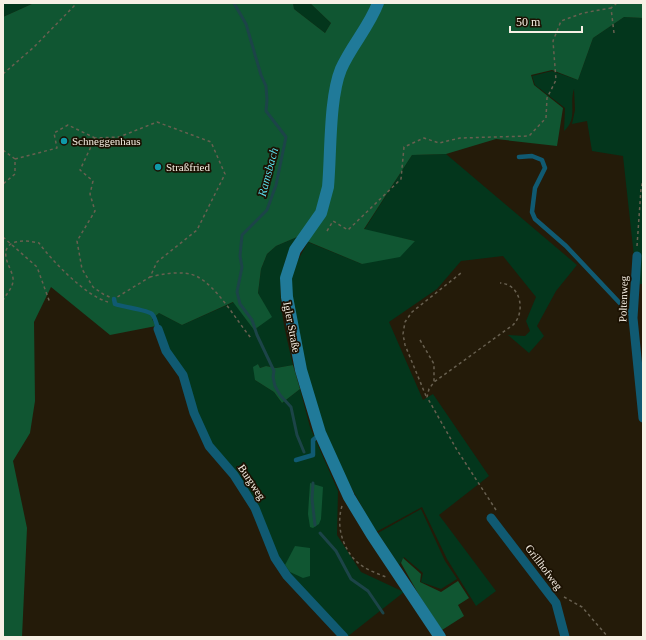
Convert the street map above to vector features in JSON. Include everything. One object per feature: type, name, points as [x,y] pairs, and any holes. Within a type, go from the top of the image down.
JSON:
[{"type":"main road","name":"Igler Straße","points":[[378,3],[369,23],[346,60],[338,77],[334,97],[328,187],[325,200],[321,212],[295,250],[286,278],[287,297],[301,370],[320,434],[349,497],[376,541],[440,637]]},
{"type":"street","name":"Poltenweg","points":[[637,256],[633,318],[643,418]]},
{"type":"street","name":"Burgweg","points":[[158,329],[166,351],[183,375],[194,413],[209,446],[234,475],[255,508],[275,558],[287,576],[344,637]]},
{"type":"street","name":"Grillhofweg","points":[[495,516],[556,603],[565,637]]},
{"type":"lane","points":[[519,157],[532,156],[542,160],[545,168],[535,188],[532,212],[534,219],[566,246],[633,318]]},
{"type":"lane","points":[[114,301],[127,308],[143,310],[152,314],[158,329]]},
{"type":"lane","points":[[296,460],[313,455],[313,440],[320,434]]},
{"type":"path","points":[[3,74],[34,47],[77,3]]},
{"type":"path","points":[[327,231],[333,221],[348,230],[401,179],[404,147],[424,138],[439,143],[460,138],[529,136],[546,118],[547,98],[556,80],[553,41],[561,21],[583,13],[611,8],[617,3]]},
{"type":"path","points":[[611,8],[614,33]]},
{"type":"path","points":[[15,159],[57,148],[54,133],[68,125],[95,138],[119,137],[157,122],[211,142],[225,174],[197,230],[157,262],[150,277]]},
{"type":"path","points":[[95,138],[80,170],[92,181],[90,194],[94,211],[77,241],[82,269],[93,287],[114,301]]},
{"type":"path","points":[[3,150],[15,159],[16,174],[3,184]]},
{"type":"path","points":[[637,256],[641,189],[643,180]]},
{"type":"path","points":[[3,237],[12,243],[37,267],[50,302]]},
{"type":"path","points":[[3,301],[12,287],[13,278],[6,258],[6,250],[12,243],[25,240],[39,243],[49,256],[79,284],[102,301],[114,301],[150,277],[166,272],[194,275],[209,285],[251,338]]},
{"type":"path","points":[[461,273],[412,312],[405,322],[403,334],[405,346],[427,397],[495,516]]},
{"type":"path","points":[[427,397],[429,389],[434,382],[513,325],[519,319],[521,307],[518,296],[510,285],[500,283]]},
{"type":"path","points":[[420,340],[434,364],[434,382]]},
{"type":"path","points":[[349,497],[343,503],[340,518],[340,532],[343,540],[356,561],[368,570],[388,578]]},
{"type":"path","points":[[558,593],[582,607],[608,637]]},
{"type":"green space","points":[[3,3],[34,3],[3,17]]},
{"type":"green space","points":[[34,3],[293,3],[294,9],[325,33],[331,23],[310,3],[643,3],[643,18],[624,17],[593,38],[578,80],[552,70],[531,75],[534,85],[563,108],[557,146],[496,139],[446,154],[412,155],[364,229],[415,241],[400,257],[362,264],[297,237],[276,246],[267,254],[261,269],[258,293],[272,317],[254,330],[233,302],[182,325],[159,313],[152,319],[156,326],[110,335],[51,287],[34,322],[35,401],[30,433],[13,461],[27,528],[22,637],[3,637],[3,17]]},
{"type":"green space","points":[[293,3],[310,3],[331,23],[325,33],[294,9]]},
{"type":"green space","points":[[624,17],[643,18],[643,284],[637,284],[623,156],[592,151],[587,121],[572,124],[575,110],[574,89],[571,121],[564,131],[565,108],[535,85],[532,76],[552,71],[578,80],[593,38]]},
{"type":"green space","points":[[446,154],[577,265],[556,291],[537,326],[544,336],[529,353],[508,335],[525,336],[530,331],[526,321],[536,297],[503,256],[461,261],[437,289],[389,322],[423,400],[433,394],[489,476],[439,515],[496,591],[476,606],[447,559],[422,507],[376,532],[336,460],[315,403],[302,355],[291,295],[292,271],[308,242],[362,264],[415,241],[364,230],[412,155]]},
{"type":"green space","points":[[297,237],[288,253],[283,268],[281,284],[282,316],[293,365],[276,368],[266,366],[260,368],[258,364],[255,380],[274,392],[282,403],[300,389],[310,427],[338,491],[337,535],[361,572],[404,592],[347,637],[292,579],[280,561],[266,529],[212,447],[192,401],[152,319],[159,313],[182,325],[234,302],[254,330],[271,317],[258,293],[261,269],[267,254],[276,246]]},
{"type":"green space","points":[[258,364],[260,368],[266,366],[276,368],[293,365],[300,389],[282,403],[274,392],[255,380],[253,367]]},
{"type":"green space","points":[[310,483],[323,487],[321,519],[319,524],[313,528],[310,527],[308,514]]},
{"type":"green space","points":[[421,509],[445,561],[457,579],[441,589],[421,582],[423,573],[404,557],[399,565],[378,533]]},
{"type":"green space","points":[[295,546],[310,548],[310,576],[303,578],[290,572],[285,565]]},
{"type":"green space","points":[[403,558],[421,574],[420,582],[441,592],[458,581],[469,598],[458,605],[464,616],[442,630],[419,595],[401,563]]},
{"type":"waterway","name":"Ramsbach","points":[[234,3],[246,24],[261,75],[266,86],[266,111],[286,137],[276,185],[267,210],[242,235],[240,256],[242,267],[237,292],[240,304],[252,320],[257,335],[274,371],[273,377],[275,386],[280,395],[291,407],[297,435],[304,452]]},
{"type":"waterway","name":"Ramsbach","points":[[313,483],[312,499],[315,525]]},
{"type":"waterway","name":"Ramsbach","points":[[320,533],[336,551],[351,579],[368,591],[383,613]]},
{"type":"place","name":"Schneggenhaus","points":[[64,141]]},
{"type":"place","name":"Straßfried","points":[[158,167]]}]
